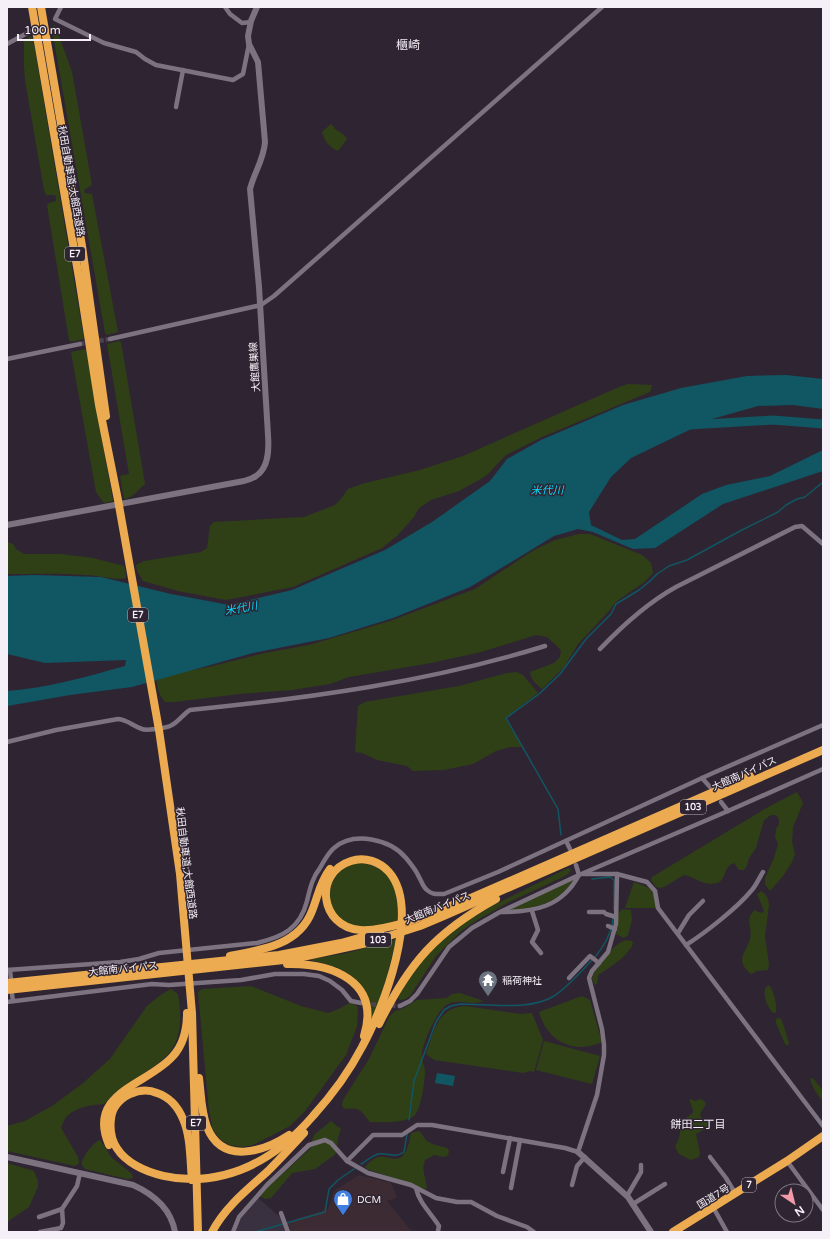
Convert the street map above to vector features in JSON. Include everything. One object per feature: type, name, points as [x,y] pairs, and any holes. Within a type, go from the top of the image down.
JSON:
[{"type":"highway","name":"秋田自動車道;大館西道路","points":[[32,7],[78,270],[99,405],[118,500],[159,730],[180,874],[185,929],[188,994],[192,1014],[198,1232]]},
{"type":"highway","name":"秋田自動車道;大館西道路","points":[[41,7],[82,246],[118,500]]},
{"type":"highway","name":"大館南バイパス","points":[[9,981],[279,955],[341,943],[395,928],[468,899],[706,794],[823,746]]},
{"type":"highway","name":"大館南バイパス","points":[[10,992],[293,959],[367,943],[420,926],[823,750]]},
{"type":"highway","points":[[153,968],[260,950],[287,940],[300,931],[309,918],[320,885],[329,870],[340,860],[354,854],[375,856],[392,868],[403,886],[406,900],[402,940],[393,986],[372,1037]]},
{"type":"highway","points":[[404,915],[401,897],[396,882],[388,871],[376,862],[362,859],[349,861],[337,868],[330,879],[326,891],[329,910],[341,924],[353,929],[374,929],[397,924],[468,899]]},
{"type":"highway","points":[[212,1232],[218,1222],[232,1206],[302,1136],[343,1086],[372,1037],[394,995],[425,951],[462,919],[488,903],[564,864]]},
{"type":"highway","points":[[215,1180],[256,1164],[271,1155],[300,1131],[330,1096],[348,1072],[380,1010],[402,940]]},
{"type":"highway","points":[[181,972],[291,964],[322,966],[342,974],[353,982],[361,993],[367,1013],[364,1035],[348,1072]]},
{"type":"highway","points":[[188,994],[186,1028],[178,1050],[174,1056],[162,1066],[126,1088],[115,1098],[108,1109],[104,1126],[109,1144],[116,1155],[126,1165],[138,1173],[152,1178],[170,1182],[215,1180],[234,1178],[259,1168],[284,1152],[302,1136]]},
{"type":"highway","points":[[192,1014],[205,1121],[213,1138],[227,1149],[237,1152],[251,1152],[275,1144],[298,1128],[330,1096]]},
{"type":"highway","points":[[188,1181],[145,1170],[130,1162],[119,1151],[112,1136],[110,1122],[115,1108],[123,1098],[135,1092],[148,1090],[161,1094],[171,1101],[179,1111],[185,1124],[188,1136],[198,1232]]},
{"type":"highway","name":"国道7号","points":[[673,1232],[787,1161],[823,1136]]},
{"type":"main road","points":[[249,44],[248,36],[251,22],[257,7]]},
{"type":"main road","name":"大館鷹巣線","points":[[7,525],[244,481],[256,476],[267,460],[269,449],[261,305],[250,189],[253,177],[264,153],[265,142],[258,62],[249,44]]},
{"type":"main road","points":[[578,1152],[627,1196],[651,1232]]},
{"type":"main road","points":[[7,1157],[132,1185],[144,1190],[163,1206],[170,1218],[175,1232]]},
{"type":"street","points":[[61,7],[55,19],[104,43],[136,52],[156,65],[233,80],[243,74],[249,44]]},
{"type":"street","points":[[225,7],[242,23],[251,22]]},
{"type":"street","points":[[110,339],[261,305],[274,296],[602,7]]},
{"type":"street","points":[[7,44],[31,31]]},
{"type":"street","points":[[176,107],[183,70]]},
{"type":"street","points":[[7,360],[80,344]]},
{"type":"street","points":[[600,648],[633,617],[658,597],[676,586],[795,527],[802,526],[823,544]]},
{"type":"street","points":[[7,742],[56,730],[118,719],[126,720],[145,730],[170,726],[190,710],[305,697],[420,678],[476,665],[544,646]]},
{"type":"street","points":[[9,981],[9,970],[120,962],[139,959],[160,953],[257,943],[270,940],[288,932],[294,926],[306,907],[312,881],[318,870],[333,848],[350,840],[363,839],[384,842],[404,856],[413,867],[423,886],[428,891],[435,895],[444,894],[498,872],[702,778],[823,725]]},
{"type":"street","points":[[400,1006],[410,1001],[417,994],[449,947],[472,928],[500,912],[579,874],[728,812],[823,768]]},
{"type":"street","points":[[702,778],[710,787]]},
{"type":"street","points":[[721,802],[728,812]]},
{"type":"street","points":[[566,840],[570,849]]},
{"type":"street","points":[[500,912],[532,911],[548,906],[559,899],[575,882],[579,874],[576,865]]},
{"type":"street","points":[[686,945],[707,930],[747,896],[752,891],[762,872]]},
{"type":"street","points":[[579,874],[617,874],[647,882],[651,886],[655,891],[658,908],[730,1001],[823,1126]]},
{"type":"street","points":[[347,1161],[373,1136],[402,1135],[417,1125],[510,1138],[565,1148],[578,1152],[597,1095],[604,1055],[602,1029],[589,978],[596,960],[608,952],[614,916],[617,874]]},
{"type":"street","points":[[678,934],[689,915],[703,901]]},
{"type":"street","points":[[532,911],[538,930],[532,942],[541,953]]},
{"type":"street","points":[[589,912],[604,912],[614,916]]},
{"type":"street","points":[[569,978],[590,956],[596,960]]},
{"type":"street","points":[[7,1002],[152,984],[169,985],[241,980],[275,974],[304,974],[319,976],[330,981],[342,990],[351,1001],[361,1003]]},
{"type":"street","points":[[10,992],[13,1001]]},
{"type":"street","points":[[503,1172],[510,1138]]},
{"type":"street","points":[[233,1232],[239,1217],[267,1185],[309,1145],[325,1140],[331,1143],[347,1161],[368,1173],[416,1188],[436,1198],[457,1202],[471,1202],[497,1216],[527,1227],[534,1232]]},
{"type":"street","points":[[510,1188],[520,1140]]},
{"type":"street","points":[[710,1156],[736,1193]]},
{"type":"street","points":[[572,1185],[577,1166],[585,1157]]},
{"type":"street","points":[[787,1161],[823,1210]]},
{"type":"street","points":[[627,1196],[641,1172],[641,1165]]},
{"type":"street","points":[[40,1232],[61,1228],[63,1223],[62,1209],[77,1186],[80,1173]]},
{"type":"street","points":[[633,1204],[665,1184]]},
{"type":"street","points":[[416,1188],[421,1202],[439,1226],[438,1231]]},
{"type":"street","points":[[713,1207],[727,1232]]},
{"type":"street","points":[[39,1217],[62,1209]]},
{"type":"street","points":[[281,1213],[288,1232]]},
{"type":"shaded area","points":[[359,1175],[391,1183],[397,1197],[387,1201],[412,1232],[291,1232],[287,1222],[328,1209],[334,1191]]},
{"type":"shaded area","points":[[258,1198],[280,1217],[286,1232],[235,1232],[241,1219]]},
{"type":"green space","points":[[55,25],[72,72],[92,185],[84,190],[85,193],[92,194],[118,332],[107,335],[105,333],[52,29]]},
{"type":"green space","points":[[30,36],[33,38],[84,339],[71,342],[69,340],[47,205],[56,201],[56,197],[55,195],[46,195],[44,190],[25,80],[24,41]]},
{"type":"green space","points":[[331,124],[347,139],[338,151],[328,144],[324,139],[322,132]]},
{"type":"green space","points":[[119,341],[121,342],[145,484],[133,495],[124,499],[120,476],[129,474],[107,344]]},
{"type":"green space","points":[[86,349],[113,501],[104,503],[96,492],[71,352]]},
{"type":"green space","points":[[628,384],[652,385],[650,392],[542,437],[506,455],[487,475],[479,480],[459,491],[431,500],[419,508],[414,517],[397,536],[382,548],[293,587],[226,600],[178,591],[143,581],[137,571],[136,565],[144,561],[201,552],[207,548],[210,526],[214,522],[304,517],[335,505],[348,489],[365,483],[420,470],[463,456]]},
{"type":"green space","points":[[579,534],[590,534],[642,555],[651,563],[653,573],[643,583],[617,601],[578,644],[564,667],[542,689],[533,680],[530,672],[554,663],[560,657],[561,651],[547,637],[536,635],[481,652],[431,663],[349,677],[330,684],[292,690],[239,694],[174,702],[165,702],[161,697],[156,678],[168,674],[209,667],[265,653],[309,645],[390,621],[475,589],[534,550],[555,540]]},
{"type":"green space","points":[[7,542],[13,544],[16,549],[24,554],[61,554],[93,558],[124,566],[126,578],[118,579],[90,575],[66,574],[7,574]]},
{"type":"green space","points":[[517,672],[523,675],[538,693],[505,718],[522,747],[510,747],[496,751],[473,764],[444,770],[413,771],[407,766],[377,760],[362,753],[355,752],[358,706],[365,702],[459,686],[507,673]]},
{"type":"green space","points":[[797,792],[803,803],[793,827],[792,842],[795,854],[791,864],[783,876],[770,891],[765,884],[765,878],[774,858],[778,844],[775,837],[779,819],[776,815],[771,815],[764,820],[756,848],[749,858],[746,868],[743,870],[739,870],[734,863],[728,867],[720,881],[712,884],[704,883],[684,875],[662,888],[656,887],[651,880],[652,877],[768,807]]},
{"type":"green space","points":[[363,863],[374,866],[382,871],[388,876],[392,883],[395,890],[398,909],[398,919],[395,921],[378,925],[357,926],[344,921],[332,909],[330,901],[331,886],[338,873],[351,864]]},
{"type":"green space","points":[[568,868],[572,870],[565,876],[509,902],[474,922],[460,932],[436,956],[410,996],[400,1000],[398,998],[408,979],[433,948],[468,920],[494,905]]},
{"type":"green space","points":[[575,878],[562,893],[548,902],[521,909],[511,910],[510,908]]},
{"type":"green space","points":[[634,882],[651,890],[657,908],[625,908]]},
{"type":"green space","points":[[761,891],[768,899],[769,905],[765,936],[769,965],[768,970],[757,971],[751,974],[743,965],[742,960],[751,935],[749,920],[750,916],[755,910],[762,913],[764,911],[757,894]]},
{"type":"green space","points":[[623,909],[631,910],[632,920],[628,935],[624,938],[616,934],[618,925],[617,914]]},
{"type":"green space","points":[[396,939],[387,977],[373,1018],[371,1017],[366,996],[359,983],[354,978],[348,973],[334,966],[312,961],[312,959],[347,953]]},
{"type":"green space","points":[[626,940],[632,941],[633,944],[630,949],[617,962],[598,975],[597,984],[595,985],[592,979],[605,956],[621,942]]},
{"type":"green space","points":[[769,985],[775,998],[776,1013],[772,1012],[766,1001],[765,988]]},
{"type":"green space","points":[[251,986],[301,1006],[328,1013],[349,1003],[356,1005],[358,1008],[357,1026],[346,1055],[305,1111],[290,1126],[253,1145],[242,1147],[229,1145],[220,1139],[213,1130],[209,1111],[198,992],[202,989]]},
{"type":"green space","points":[[171,989],[178,994],[180,1019],[177,1037],[171,1051],[148,1070],[119,1090],[104,1104],[75,1110],[65,1119],[61,1128],[78,1157],[79,1163],[75,1166],[7,1151],[7,1126],[25,1121],[52,1106],[82,1084],[110,1059],[147,1006]]},
{"type":"green space","points":[[460,993],[483,1001],[478,1003],[453,1002],[444,1007],[437,1016],[427,1035],[423,1048],[422,1060],[425,1071],[424,1081],[421,1101],[415,1115],[406,1120],[400,1121],[370,1122],[360,1110],[354,1108],[344,1109],[342,1105],[343,1100],[369,1059],[389,1017],[395,1011],[402,1009],[417,1000],[447,998],[452,994]]},
{"type":"green space","points":[[582,996],[590,1000],[602,1042],[591,1046],[571,1046],[555,1038],[548,1031],[539,1012]]},
{"type":"green space","points":[[465,1006],[521,1014],[532,1013],[543,1040],[534,1072],[530,1071],[523,1073],[434,1060],[426,1054],[434,1030],[442,1016],[448,1011]]},
{"type":"green space","points":[[780,1018],[789,1043],[788,1046],[785,1044],[776,1023],[776,1019]]},
{"type":"green space","points":[[544,1041],[600,1056],[592,1084],[536,1070]]},
{"type":"green space","points":[[813,1078],[823,1091],[823,1101],[812,1085],[810,1079]]},
{"type":"green space","points":[[690,1099],[695,1101],[700,1099],[704,1101],[706,1104],[700,1116],[709,1125],[707,1128],[696,1134],[700,1153],[699,1157],[691,1160],[679,1154],[675,1147],[679,1138],[682,1121],[693,1113]]},
{"type":"green space","points":[[331,1121],[341,1128],[336,1153],[315,1169],[292,1173],[271,1198],[265,1199],[260,1196],[271,1184],[310,1149],[315,1134]]},
{"type":"green space","points":[[419,1131],[429,1142],[447,1148],[449,1151],[448,1155],[445,1157],[434,1155],[425,1160],[423,1168],[427,1188],[425,1189],[365,1167],[378,1157],[395,1159],[401,1157],[408,1147],[411,1133]]},
{"type":"green space","points":[[100,1140],[111,1157],[132,1174],[133,1178],[127,1179],[85,1169],[82,1166],[86,1154]]},
{"type":"green space","points":[[7,1163],[34,1171],[38,1181],[38,1187],[29,1207],[7,1222]]},
{"type":"water","name":"米代川","points":[[786,375],[823,379],[823,409],[793,405],[758,406],[712,419],[631,458],[611,477],[589,512],[591,525],[622,540],[635,539],[702,494],[726,485],[770,476],[823,450],[823,471],[723,504],[655,548],[633,549],[593,532],[578,529],[554,536],[470,587],[393,618],[329,638],[253,653],[132,687],[70,695],[7,706],[7,691],[52,685],[81,678],[125,666],[126,660],[45,663],[7,654],[7,576],[34,575],[101,577],[171,594],[229,605],[292,590],[385,550],[432,522],[490,481],[507,459],[541,440],[623,405],[681,388],[747,376]]},
{"type":"water","points":[[437,1073],[455,1076],[453,1086],[435,1083]]},
{"type":"waterway","name":"米代川","points":[[689,425],[773,420],[823,424]]},
{"type":"waterway","points":[[561,835],[558,809],[506,718],[539,694],[560,674],[586,639],[611,614],[616,604],[639,590],[657,574],[669,566],[687,560],[778,512],[786,505],[797,499],[805,497],[823,482]]},
{"type":"waterway","points":[[592,879],[610,877],[614,880],[614,910]]},
{"type":"waterway","points":[[595,957],[607,939],[613,918]]},
{"type":"waterway","points":[[409,1120],[414,1081],[436,1022],[444,1010],[451,1006],[460,1004],[508,1006],[533,1004],[544,1001],[565,988],[592,960]]},
{"type":"waterway","points":[[361,1164],[378,1154],[397,1155],[404,1152],[407,1134]]},
{"type":"waterway","points":[[255,1232],[325,1212],[329,1189],[338,1180],[354,1169]]},
{"type":"tunnel","points":[[80,344],[110,339]]},
{"type":"tunnel","points":[[365,1004],[400,1006]]},
{"type":"place","name":"稲荷神社","points":[[488,997]]},
{"type":"place","name":"DCM","points":[[343,1216]]},
{"type":"district","name":"櫃崎","points":[[408,45]]},
{"type":"district","name":"餅田二丁目","points":[[698,1124]]}]
